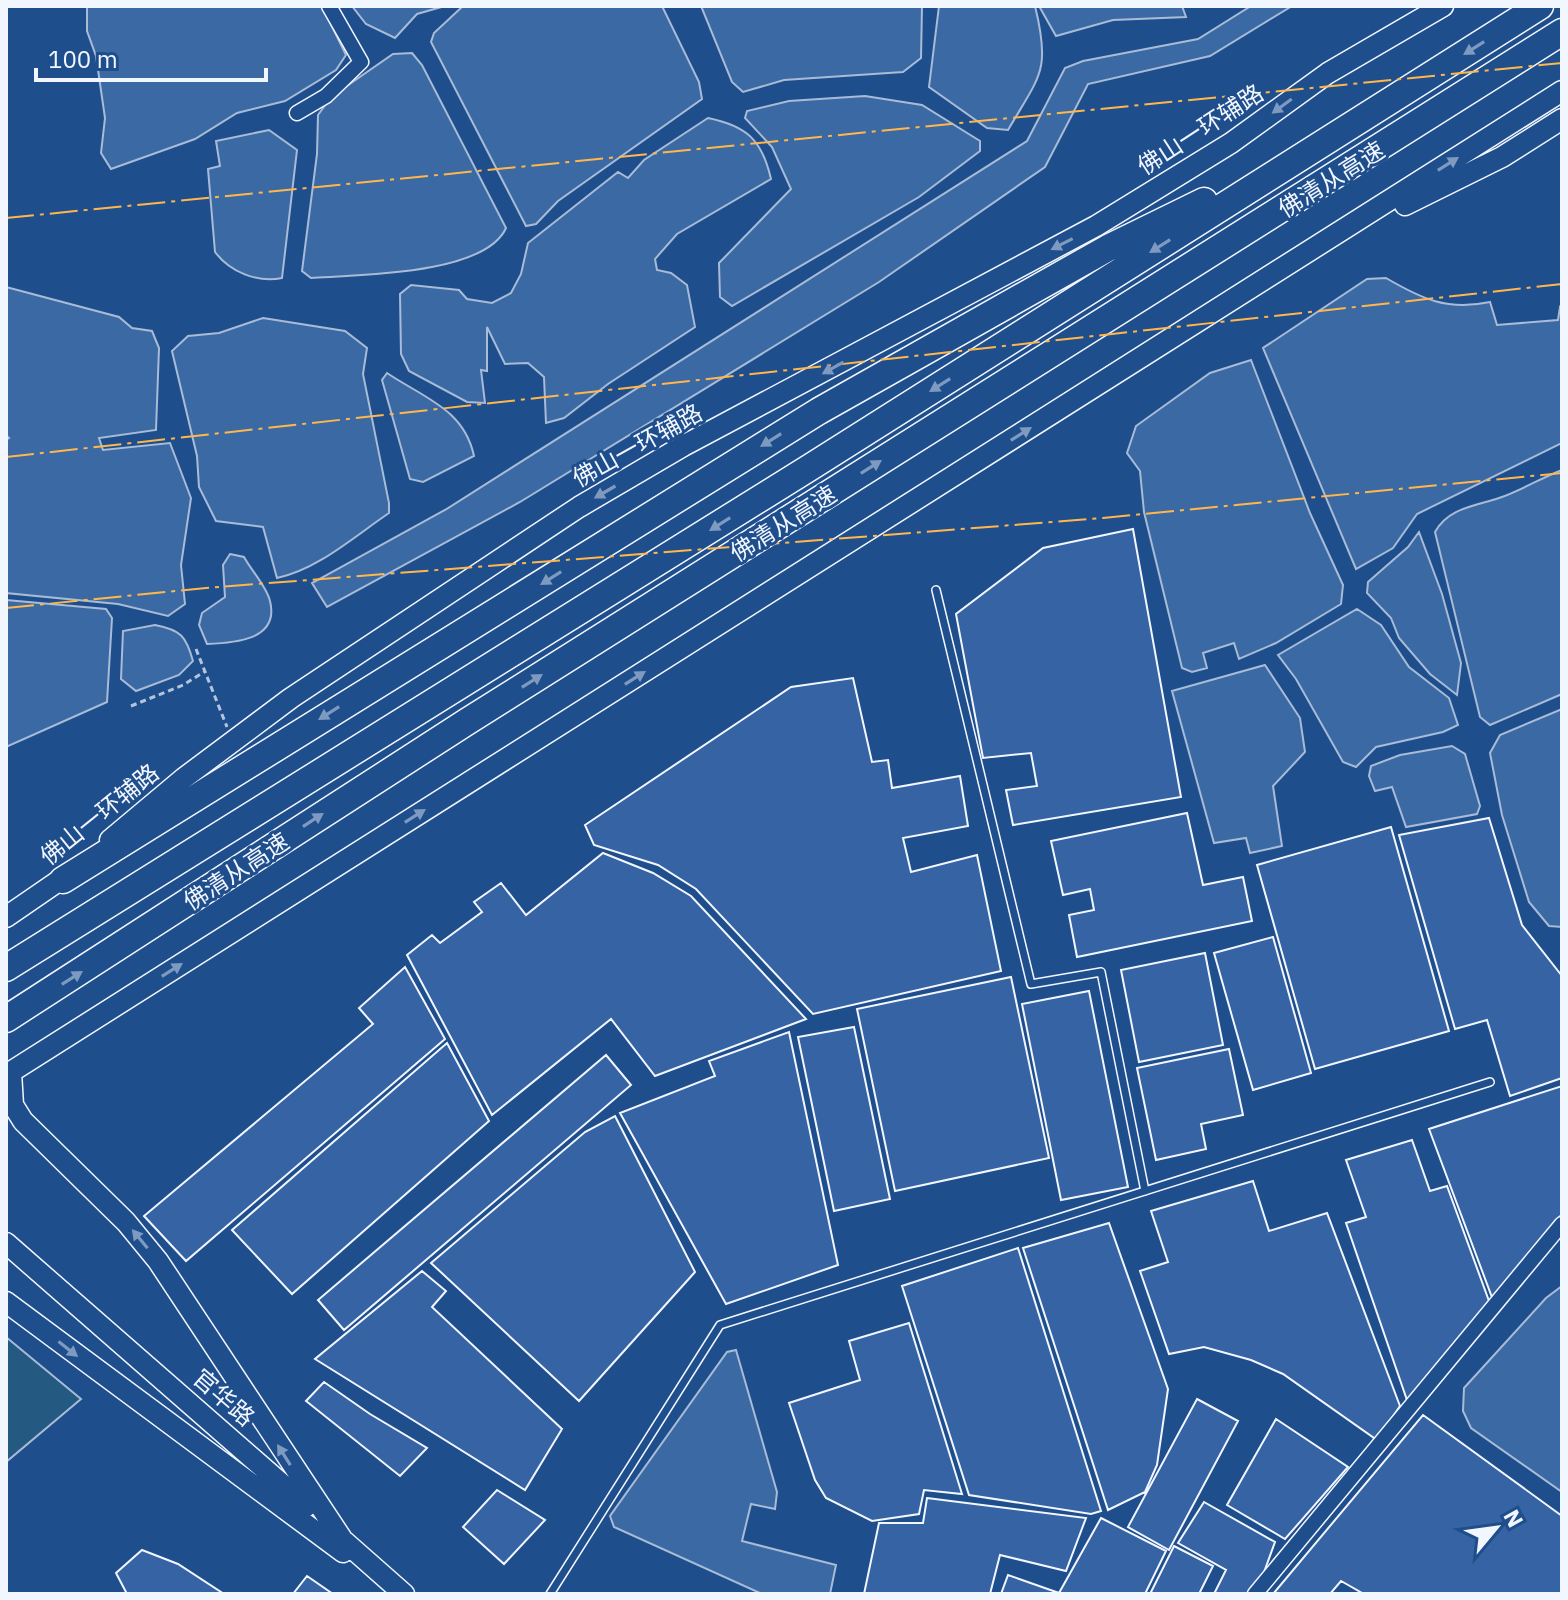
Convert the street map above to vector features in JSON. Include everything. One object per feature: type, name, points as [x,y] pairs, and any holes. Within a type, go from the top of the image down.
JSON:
[{"type":"highway","name":"佛清从高速","points":[[6,968],[353,754],[1540,6]]},
{"type":"highway","name":"佛清从高速","points":[[6,1019],[481,713],[1562,32]]},
{"type":"highway","points":[[63,880],[819,411],[1108,248],[1332,137]]},
{"type":"main road","name":"佛山一环辅路","points":[[6,917],[63,880],[233,741],[291,698],[579,507],[683,446],[789,393],[1096,226],[1231,143],[1414,6]]},
{"type":"main road","name":"佛山一环辅路","points":[[1328,73],[1443,6]]},
{"type":"main road","points":[[344,1542],[158,1261],[126,1222],[23,1121],[13,1105],[8,1073],[1562,91]]},
{"type":"main road","points":[[1312,251],[1502,157],[1562,119]]},
{"type":"main road","name":"官华路","points":[[6,1243],[280,1479],[397,1589]]},
{"type":"main road","points":[[6,1302],[235,1475],[397,1589]]},
{"type":"street","points":[[297,113],[326,96],[361,62],[329,6]]},
{"type":"street","points":[[1255,1594],[1562,1224]]},
{"type":"lane","points":[[936,590],[1031,984],[1101,972],[1145,1191]]},
{"type":"lane","points":[[550,1594],[720,1325],[1490,1082]]},
{"type":"path","points":[[196,649],[233,741]]},
{"type":"path","points":[[131,706],[183,685],[204,672]]},
{"type":"shaded area","points":[[87,6],[322,6],[346,55],[336,70],[285,101],[237,113],[195,139],[111,169],[101,153],[105,118],[96,56],[87,31]]},
{"type":"shaded area","points":[[352,6],[445,6],[417,14],[395,38],[366,24]]},
{"type":"shaded area","points":[[463,6],[662,6],[699,82],[702,99],[558,201],[536,224],[526,226],[431,42],[434,33]]},
{"type":"shaded area","points":[[701,6],[922,6],[921,58],[903,72],[784,80],[743,92],[732,82]]},
{"type":"shaded area","points":[[939,6],[1035,6],[1042,45],[1040,72],[1008,130],[987,128],[929,87]]},
{"type":"shaded area","points":[[1039,6],[1182,6],[1186,17],[1113,20],[1056,36]]},
{"type":"shaded area","points":[[1251,6],[1292,6],[1210,56],[1088,84],[1045,167],[879,282],[520,502],[327,607],[312,583],[445,510],[1027,141],[1065,68],[1083,61],[1198,39]]},
{"type":"shaded area","points":[[412,53],[422,65],[506,228],[493,244],[447,264],[418,270],[311,278],[302,271],[317,154],[318,115],[331,97],[393,54]]},
{"type":"shaded area","points":[[865,96],[922,105],[980,141],[980,151],[919,197],[732,306],[720,297],[719,263],[791,189],[772,147],[745,118],[747,111],[789,101]]},
{"type":"shaded area","points":[[708,118],[733,125],[751,137],[763,154],[771,179],[677,234],[655,259],[657,270],[671,273],[687,285],[695,327],[608,384],[564,418],[546,423],[544,377],[528,363],[505,364],[487,327],[487,371],[481,370],[485,403],[467,402],[409,371],[401,354],[400,294],[411,285],[459,290],[467,299],[492,303],[511,293],[521,274],[528,243],[618,172],[628,178],[644,160]]},
{"type":"shaded area","points":[[269,130],[297,150],[282,278],[263,279],[236,270],[215,252],[208,169],[220,166],[216,141]]},
{"type":"shaded area","points":[[1386,278],[1411,292],[1448,304],[1490,302],[1497,325],[1558,320],[1560,307],[1562,443],[1417,514],[1393,548],[1356,569],[1263,348],[1367,279]]},
{"type":"shaded area","points":[[6,287],[119,317],[132,328],[152,331],[159,348],[156,430],[99,438],[103,450],[170,443],[191,498],[181,565],[185,604],[168,616],[118,604],[6,593],[6,440],[9,438],[6,435]]},
{"type":"shaded area","points":[[263,318],[345,331],[367,348],[363,374],[389,503],[389,513],[335,551],[307,568],[277,578],[263,527],[216,521],[199,487],[197,456],[172,351],[188,336],[219,333]]},
{"type":"shaded area","points":[[1251,360],[1310,513],[1343,585],[1341,604],[1276,643],[1239,659],[1234,643],[1203,653],[1207,668],[1192,672],[1182,668],[1144,512],[1140,471],[1127,453],[1136,426],[1210,373]]},
{"type":"shaded area","points":[[387,373],[452,416],[469,440],[474,456],[423,482],[410,479],[382,380]]},
{"type":"shaded area","points":[[1562,470],[1562,694],[1490,725],[1480,717],[1435,532],[1455,513],[1507,495]]},
{"type":"shaded area","points":[[1419,532],[1442,594],[1461,663],[1457,695],[1430,674],[1399,638],[1391,618],[1367,593],[1368,582],[1408,547]]},
{"type":"shaded area","points":[[230,554],[244,557],[268,596],[271,614],[268,624],[252,637],[207,644],[199,625],[202,613],[225,597],[223,565]]},
{"type":"shaded area","points":[[6,600],[106,609],[112,618],[107,702],[6,747]]},
{"type":"shaded area","points":[[1357,609],[1381,625],[1409,667],[1449,698],[1458,725],[1443,732],[1376,747],[1356,767],[1343,762],[1296,679],[1278,655]]},
{"type":"shaded area","points":[[155,625],[177,632],[188,646],[193,661],[179,675],[136,691],[121,679],[123,631]]},
{"type":"shaded area","points":[[1265,665],[1300,718],[1305,752],[1273,786],[1282,846],[1250,853],[1246,838],[1214,843],[1172,691]]},
{"type":"shaded area","points":[[1562,709],[1562,927],[1549,926],[1529,902],[1502,815],[1490,753],[1500,735]]},
{"type":"shaded area","points":[[1452,746],[1465,754],[1480,806],[1477,814],[1406,827],[1392,787],[1375,791],[1369,776],[1371,766],[1400,755]]},
{"type":"shaded area","points":[[1562,1286],[1562,1492],[1471,1428],[1463,1411],[1464,1388],[1546,1298]]},
{"type":"shaded area","points":[[6,1337],[81,1399],[6,1462]]},
{"type":"shaded area","points":[[736,1350],[777,1492],[775,1509],[751,1504],[742,1541],[836,1565],[830,1594],[762,1594],[614,1527],[610,1516],[727,1352]]},
{"type":"building","points":[[1133,529],[1181,797],[1013,825],[1006,790],[1037,786],[1031,753],[983,758],[956,614],[1043,548]]},
{"type":"building","points":[[853,678],[872,762],[888,760],[892,788],[960,776],[968,826],[903,838],[911,872],[977,855],[1001,971],[813,1014],[696,889],[658,865],[594,845],[585,825],[791,687]]},
{"type":"building","points":[[1187,813],[1203,885],[1243,877],[1252,921],[1077,957],[1069,915],[1094,910],[1090,889],[1063,895],[1051,841]]},
{"type":"building","points":[[1489,818],[1522,925],[1562,976],[1562,1078],[1510,1096],[1487,1020],[1455,1029],[1399,835]]},
{"type":"building","points":[[1391,827],[1449,1031],[1315,1069],[1257,865]]},
{"type":"building","points":[[603,853],[653,873],[691,896],[806,1019],[655,1076],[611,1019],[492,1115],[407,955],[432,935],[440,943],[482,912],[474,902],[501,883],[526,915]]},
{"type":"building","points":[[1273,937],[1311,1073],[1253,1090],[1214,953]]},
{"type":"building","points":[[1205,953],[1223,1045],[1139,1062],[1121,970]]},
{"type":"building","points":[[405,967],[445,1039],[186,1261],[144,1216],[373,1024],[359,1008]]},
{"type":"building","points":[[1011,977],[1049,1158],[895,1191],[857,1009]]},
{"type":"building","points":[[1089,991],[1128,1187],[1061,1200],[1022,1004]]},
{"type":"building","points":[[854,1027],[890,1199],[834,1211],[798,1037]]},
{"type":"building","points":[[789,1032],[838,1265],[726,1304],[620,1113],[715,1076],[709,1061]]},
{"type":"building","points":[[447,1043],[489,1121],[292,1294],[232,1230]]},
{"type":"building","points":[[1229,1049],[1243,1115],[1201,1124],[1206,1149],[1156,1160],[1137,1068]]},
{"type":"building","points":[[606,1055],[631,1085],[344,1330],[318,1300]]},
{"type":"building","points":[[1562,1086],[1562,1214],[1493,1300],[1429,1129]]},
{"type":"building","points":[[615,1116],[695,1272],[579,1401],[431,1263],[585,1132]]},
{"type":"building","points":[[1412,1140],[1430,1191],[1447,1186],[1489,1301],[1408,1403],[1346,1223],[1366,1217],[1346,1160]]},
{"type":"building","points":[[1253,1181],[1269,1231],[1327,1213],[1400,1406],[1377,1440],[1283,1374],[1251,1360],[1204,1347],[1169,1354],[1140,1271],[1168,1262],[1151,1211]]},
{"type":"building","points":[[1109,1223],[1168,1389],[1157,1465],[1145,1492],[1108,1510],[1023,1248]]},
{"type":"building","points":[[1018,1248],[1101,1511],[1091,1514],[969,1495],[902,1286]]},
{"type":"building","points":[[422,1271],[446,1291],[432,1307],[562,1429],[525,1490],[315,1359]]},
{"type":"building","points":[[909,1323],[962,1494],[924,1490],[919,1514],[872,1521],[826,1498],[815,1480],[789,1403],[860,1380],[849,1341]]},
{"type":"building","points":[[324,1382],[427,1448],[400,1476],[306,1401]]},
{"type":"building","points":[[1197,1399],[1238,1421],[1169,1550],[1128,1527]]},
{"type":"building","points":[[1423,1415],[1562,1516],[1562,1594],[1364,1594],[1341,1581],[1330,1594],[1273,1594]]},
{"type":"building","points":[[1276,1419],[1348,1467],[1285,1539],[1227,1505]]},
{"type":"building","points":[[497,1490],[545,1520],[504,1564],[463,1527]]},
{"type":"building","points":[[927,1498],[1086,1518],[1066,1571],[1000,1555],[990,1594],[864,1594],[879,1523],[923,1523]]},
{"type":"building","points":[[1204,1502],[1275,1542],[1263,1575],[1248,1594],[1214,1594],[1226,1570],[1178,1543]]},
{"type":"building","points":[[1101,1518],[1166,1551],[1145,1594],[1001,1594],[1008,1575],[1059,1593]]},
{"type":"building","points":[[1174,1546],[1213,1566],[1199,1594],[1150,1594]]},
{"type":"building","points":[[142,1550],[178,1564],[224,1594],[127,1594],[116,1573]]},
{"type":"building","points":[[307,1576],[333,1594],[293,1594]]},
{"type":"power","points":[[6,218],[1562,63]]},
{"type":"power","points":[[6,457],[1562,284]]},
{"type":"power","points":[[6,608],[206,588],[1103,518],[1562,473]]}]
